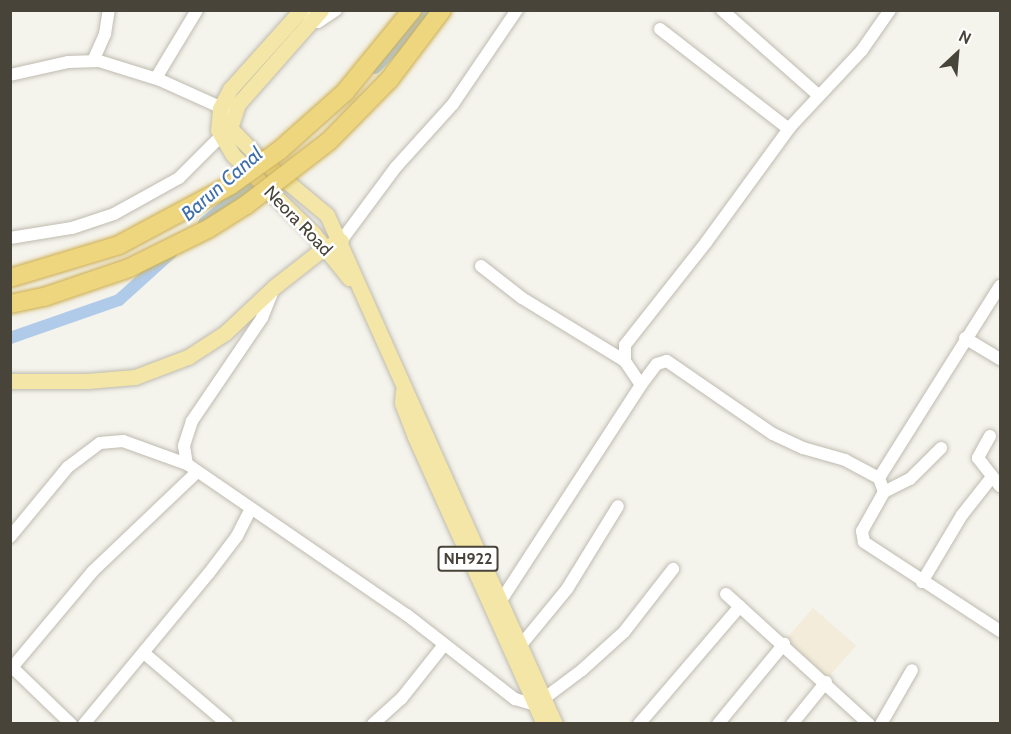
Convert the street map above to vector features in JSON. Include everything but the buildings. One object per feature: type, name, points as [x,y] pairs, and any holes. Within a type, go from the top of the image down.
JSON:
[{"type":"highway","points":[[10,278],[118,245],[231,185],[280,150],[338,99],[412,10]]},
{"type":"highway","points":[[10,304],[129,268],[208,229],[246,205],[342,128],[389,80],[442,10]]},
{"type":"main road","points":[[221,136],[226,111],[314,13]]},
{"type":"main road","points":[[226,111],[230,128],[260,159],[327,215],[341,241],[358,290],[403,391],[412,400],[502,599],[521,645],[538,702],[555,723]]},
{"type":"main road","name":"Neora Road","points":[[221,136],[247,168],[313,233],[358,290]]},
{"type":"main road","points":[[10,381],[112,380],[158,369],[208,345],[274,286],[325,247],[341,241]]},
{"type":"main road","name":"NH922","points":[[403,391],[402,403],[415,437],[538,702],[544,723]]},
{"type":"street","points":[[93,61],[105,34],[109,10]]},
{"type":"street","points":[[156,78],[197,10]]},
{"type":"street","points":[[314,13],[318,22],[336,10]]},
{"type":"street","points":[[341,241],[396,167],[453,104],[517,10]]},
{"type":"street","points":[[722,10],[818,94]]},
{"type":"street","points":[[625,361],[625,345],[708,242],[789,129],[818,94],[862,50],[890,10]]},
{"type":"street","points":[[660,29],[789,129]]},
{"type":"street","points":[[10,75],[93,61],[156,78],[226,111]]},
{"type":"street","points":[[10,238],[72,228],[114,214],[179,178],[221,136]]},
{"type":"street","points":[[481,266],[522,298],[625,361],[641,385]]},
{"type":"street","points":[[191,468],[183,446],[192,421],[262,318],[274,286]]},
{"type":"street","points":[[879,478],[965,338],[1000,286]]},
{"type":"street","points":[[965,338],[1000,359]]},
{"type":"street","points":[[502,599],[657,364],[668,361],[773,435],[803,448],[844,460],[879,478],[884,492]]},
{"type":"street","points":[[922,582],[958,520],[996,481],[978,458],[990,435]]},
{"type":"street","points":[[10,537],[68,467],[100,443],[123,441],[191,468],[249,511],[390,604],[515,699],[538,702],[624,632],[673,569]]},
{"type":"street","points":[[941,448],[910,479],[884,492],[861,537],[869,548],[1000,631]]},
{"type":"street","points":[[71,723],[12,669],[93,571],[191,468]]},
{"type":"street","points":[[521,645],[567,589],[618,506]]},
{"type":"street","points":[[84,723],[144,653],[230,545],[249,511]]},
{"type":"street","points":[[726,594],[869,723]]},
{"type":"street","points":[[639,723],[740,606]]},
{"type":"street","points":[[718,723],[784,644]]},
{"type":"street","points":[[373,723],[401,699],[444,645]]},
{"type":"street","points":[[144,653],[227,723]]},
{"type":"street","points":[[881,723],[912,670]]},
{"type":"street","points":[[792,723],[826,682]]},
{"type":"shaded area","points":[[813,608],[856,645],[824,682],[781,645]]},
{"type":"waterway","name":"Barun Canal","points":[[375,68],[411,31],[424,10]]},
{"type":"waterway","name":"Barun Canal","points":[[204,223],[264,173]]},
{"type":"waterway","name":"Barun Canal","points":[[10,338],[119,300],[171,253]]}]
